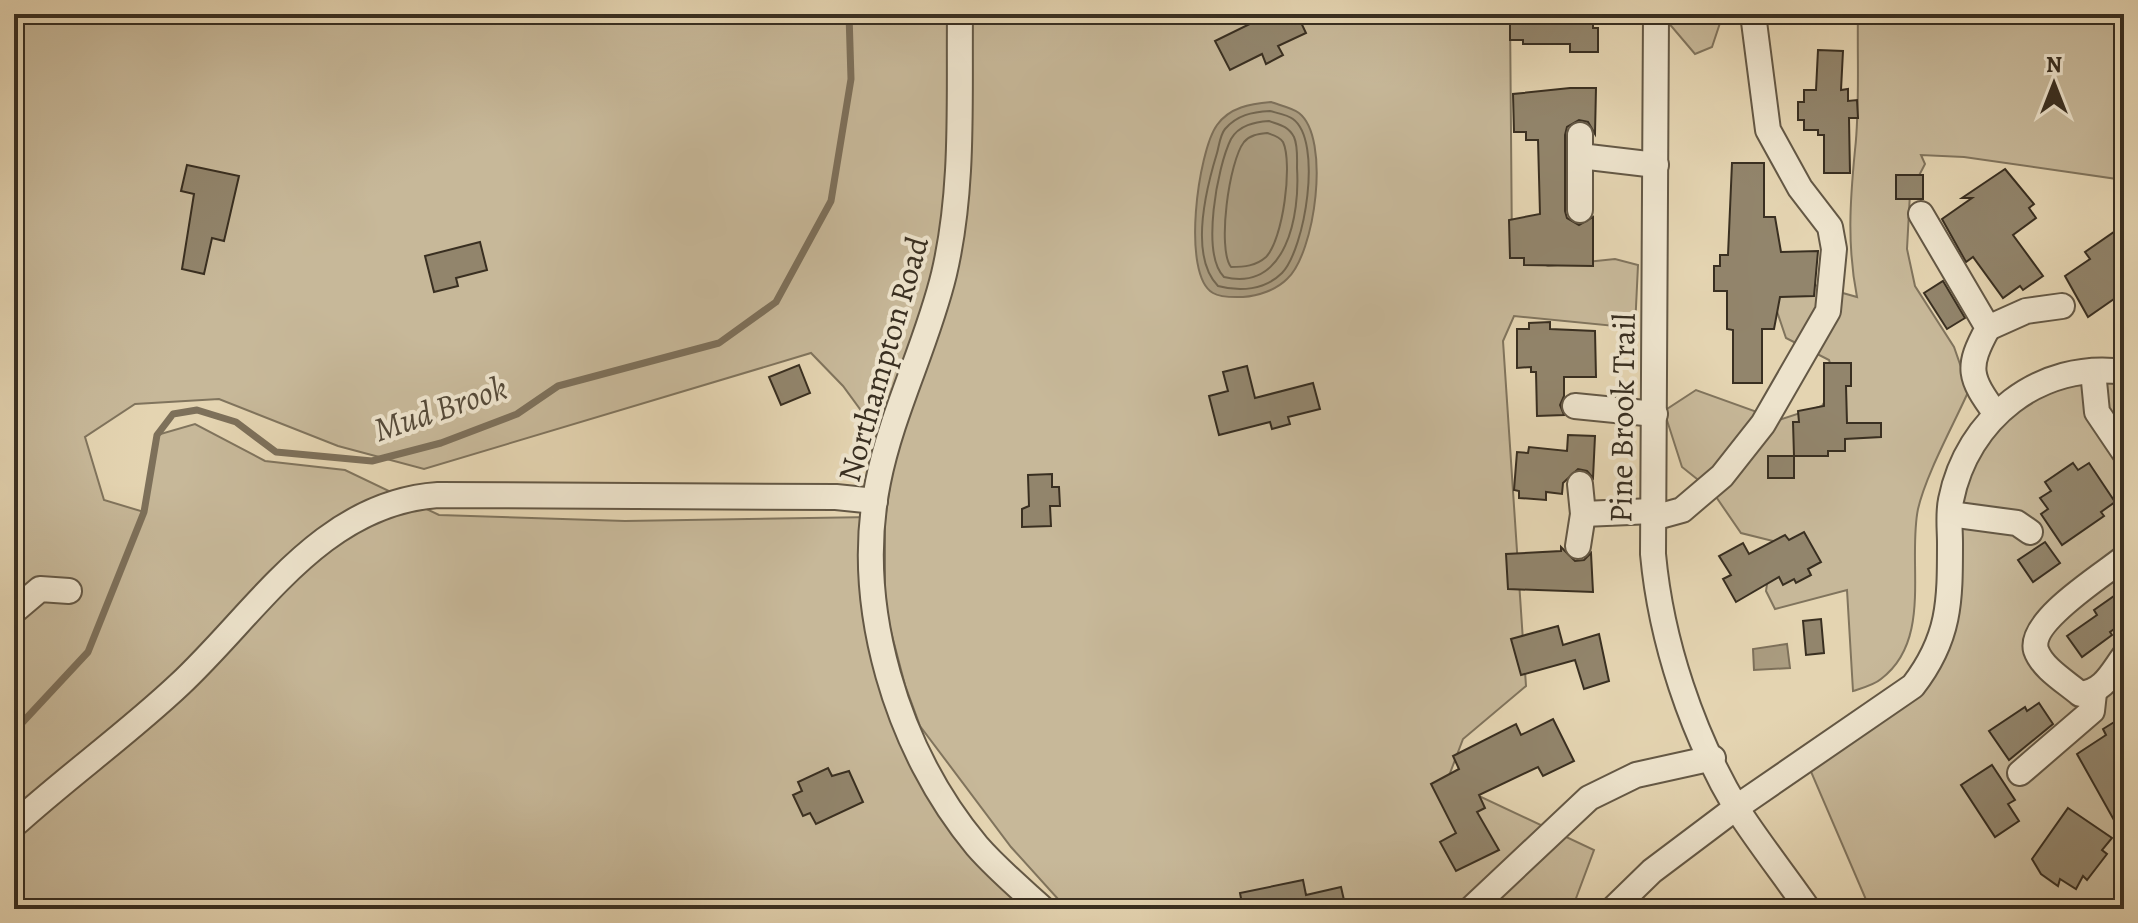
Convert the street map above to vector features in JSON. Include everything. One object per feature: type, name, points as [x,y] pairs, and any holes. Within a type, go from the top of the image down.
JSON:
[{"type":"street","name":"Northampton Road","points":[[960,14],[959,176],[953,228],[940,290],[887,446],[875,501],[870,549],[874,607],[881,643],[911,736],[946,804],[978,847],[1043,909]]},
{"type":"street","name":"Pine Brook Trail","points":[[1656,14],[1653,514],[1656,590],[1675,666],[1697,727],[1737,807],[1808,909]]},
{"type":"street","points":[[1583,514],[1653,514],[1682,510],[1722,476],[1763,424],[1828,311],[1834,249],[1830,227],[1800,188],[1768,130],[1753,14]]},
{"type":"street","points":[[1580,210],[1580,146],[1656,165]]},
{"type":"street","points":[[1921,214],[1988,328]]},
{"type":"street","points":[[1996,414],[1974,384],[1971,358],[1988,328],[2026,311],[2062,306]]},
{"type":"street","points":[[2093,371],[2097,412],[2124,452]]},
{"type":"street","points":[[1613,909],[1652,871],[1737,807],[1893,703],[1929,665],[1947,618],[1950,514],[1956,482],[1971,448],[1996,414],[2032,387],[2051,379],[2093,371],[2124,372]]},
{"type":"street","points":[[1575,406],[1655,414]]},
{"type":"street","points":[[1578,546],[1583,514],[1580,484]]},
{"type":"street","points":[[14,825],[182,682],[308,552],[347,523],[384,505],[438,495],[836,497],[875,501]]},
{"type":"street","points":[[1950,514],[2017,523],[2030,532]]},
{"type":"street","points":[[2094,693],[2080,694],[2046,665],[2037,653],[2035,641],[2042,623],[2124,558]]},
{"type":"street","points":[[14,611],[40,589],[69,591]]},
{"type":"street","points":[[2020,773],[2092,711],[2094,693],[2124,656]]},
{"type":"street","points":[[1471,909],[1589,798],[1636,775],[1713,758]]},
{"type":"shaded area","points":[[14,14],[960,14],[959,176],[887,446],[843,386],[811,353],[424,469],[338,446],[219,399],[135,404],[85,437],[104,500],[144,512],[157,435],[195,424],[265,461],[345,470],[439,515],[625,521],[872,517],[871,576],[926,770],[1043,909],[14,909]]},
{"type":"shaded area","points":[[965,14],[1510,14],[1512,251],[1548,266],[1615,259],[1638,265],[1635,328],[1514,316],[1503,341],[1526,686],[1463,739],[1447,781],[1594,850],[1572,909],[1067,909],[1011,847],[920,726],[905,685],[885,609],[885,520],[897,437],[961,223]]},
{"type":"shaded area","points":[[1661,14],[1723,14],[1712,47],[1695,54]]},
{"type":"shaded area","points":[[1858,14],[2124,14],[2124,180],[1964,157],[1921,155],[1925,164],[1910,193],[1907,249],[1915,286],[1954,347],[1969,390],[1934,465],[1918,509],[1915,599],[1907,643],[1897,663],[1881,679],[1853,691],[1847,590],[1775,609],[1766,591],[1773,541],[1741,533],[1712,491],[1682,467],[1664,411],[1696,390],[1779,420],[1822,406],[1836,382],[1829,360],[1786,338],[1769,288],[1790,278],[1857,297],[1850,224],[1857,117]]},
{"type":"shaded area","points":[[2124,372],[2124,909],[1870,909],[1806,760],[1929,665],[1950,504],[2013,399]]},
{"type":"water","points":[[1271,102],[1296,111],[1309,126],[1317,170],[1312,222],[1297,266],[1283,283],[1255,295],[1220,296],[1203,282],[1197,263],[1196,212],[1204,160],[1210,139],[1222,119],[1241,108]]},
{"type":"water","points":[[1787,644],[1790,668],[1754,670],[1753,649]]},
{"type":"building","points":[[1270,14],[1297,14],[1306,33],[1278,46],[1283,55],[1266,64],[1262,54],[1230,70],[1215,41]]},
{"type":"building","points":[[1510,14],[1593,14],[1593,28],[1598,28],[1598,52],[1570,52],[1570,44],[1523,44],[1523,40],[1510,40]]},
{"type":"building","points":[[1818,50],[1843,51],[1841,90],[1848,89],[1848,101],[1857,100],[1858,118],[1849,118],[1850,173],[1824,173],[1824,135],[1818,135],[1818,130],[1804,130],[1804,120],[1798,120],[1798,102],[1804,102],[1804,90],[1816,90]]},
{"type":"building","points":[[1596,88],[1595,134],[1588,122],[1579,120],[1567,127],[1565,135],[1565,211],[1567,218],[1579,225],[1593,217],[1593,266],[1524,265],[1524,258],[1510,258],[1509,220],[1540,214],[1538,140],[1526,140],[1526,132],[1514,132],[1513,94]]},
{"type":"building","points":[[1732,163],[1764,163],[1764,217],[1775,217],[1781,252],[1818,251],[1814,296],[1780,297],[1774,329],[1762,329],[1762,383],[1733,383],[1733,330],[1727,329],[1727,291],[1714,291],[1714,266],[1720,266],[1720,255],[1728,255]]},
{"type":"building","points":[[187,165],[239,176],[224,241],[212,238],[204,274],[182,269],[194,194],[181,191]]},
{"type":"building","points":[[2005,169],[2034,204],[2029,208],[2036,218],[2013,235],[2043,276],[2023,290],[2020,286],[2003,298],[1973,257],[1966,262],[1942,219],[1972,198],[1962,198]]},
{"type":"building","points":[[1896,175],[1923,175],[1923,199],[1896,199]]},
{"type":"building","points":[[2124,225],[2124,292],[2088,317],[2065,276],[2090,259],[2085,252]]},
{"type":"building","points":[[480,242],[487,270],[456,278],[458,286],[434,292],[425,256]]},
{"type":"building","points":[[1943,281],[1965,318],[1947,329],[1924,293]]},
{"type":"building","points":[[1550,322],[1550,329],[1595,331],[1596,377],[1564,377],[1564,396],[1560,405],[1564,415],[1537,416],[1536,372],[1531,372],[1531,367],[1517,368],[1517,329],[1529,329],[1529,323]]},
{"type":"building","points":[[1824,363],[1851,363],[1851,386],[1846,386],[1847,423],[1881,423],[1881,437],[1845,439],[1845,451],[1828,451],[1828,456],[1794,456],[1793,422],[1799,422],[1798,411],[1824,406]]},
{"type":"building","points":[[799,365],[810,393],[781,405],[769,377]]},
{"type":"building","points":[[1247,366],[1255,398],[1313,383],[1320,409],[1288,417],[1290,424],[1272,429],[1270,422],[1219,435],[1209,396],[1228,391],[1223,372]]},
{"type":"building","points":[[1568,435],[1595,436],[1593,478],[1587,471],[1578,469],[1563,483],[1562,494],[1546,492],[1546,500],[1519,498],[1519,491],[1514,490],[1517,452],[1528,453],[1529,447],[1567,451]]},
{"type":"building","points":[[1768,456],[1794,456],[1794,478],[1768,478]]},
{"type":"building","points":[[2073,463],[2078,470],[2089,463],[2115,502],[2101,512],[2104,516],[2062,545],[2041,514],[2048,509],[2040,498],[2051,491],[2045,482]]},
{"type":"building","points":[[1052,474],[1052,487],[1059,487],[1060,506],[1050,506],[1051,526],[1022,527],[1022,509],[1029,506],[1028,475]]},
{"type":"building","points":[[1804,532],[1821,562],[1808,569],[1811,575],[1796,583],[1794,579],[1783,585],[1779,577],[1736,602],[1723,579],[1731,575],[1719,556],[1743,543],[1749,554],[1785,535],[1789,540]]},
{"type":"building","points":[[2045,542],[2060,563],[2033,582],[2018,560]]},
{"type":"building","points":[[1561,547],[1575,561],[1584,560],[1591,553],[1593,592],[1508,589],[1506,554],[1561,551]]},
{"type":"building","points":[[2124,589],[2124,622],[2082,657],[2067,636],[2097,615],[2094,610]]},
{"type":"building","points":[[1821,619],[1824,653],[1806,655],[1803,621]]},
{"type":"building","points":[[1558,626],[1563,645],[1599,634],[1609,681],[1584,689],[1575,660],[1521,675],[1511,639]]},
{"type":"building","points":[[2039,703],[2053,724],[2009,760],[1989,731],[2025,707],[2027,711]]},
{"type":"building","points":[[2124,716],[2124,838],[2077,754],[2106,735],[2103,729]]},
{"type":"building","points":[[1553,719],[1574,761],[1543,776],[1538,767],[1479,795],[1485,808],[1477,812],[1499,850],[1456,871],[1440,842],[1456,833],[1431,784],[1459,769],[1453,756],[1516,724],[1521,735]]},
{"type":"building","points":[[1992,765],[2015,800],[2008,804],[2019,821],[1995,837],[1961,785]]},
{"type":"building","points":[[828,768],[832,776],[849,771],[863,802],[816,824],[810,813],[803,816],[793,795],[802,791],[798,782]]},
{"type":"building","points":[[2068,808],[2112,838],[2102,850],[2107,854],[2087,880],[2083,876],[2076,889],[2060,879],[2058,886],[2041,874],[2032,859]]},
{"type":"building","points":[[1303,880],[1306,895],[1341,887],[1346,909],[1243,909],[1240,893]]},
{"type":"waterway","name":"Mud Brook","points":[[14,736],[20,725],[88,652],[144,512],[157,435],[173,414],[197,410],[236,422],[276,452],[372,461],[441,443],[517,414],[558,386],[719,343],[776,302],[831,201],[851,79],[849,14]]}]
